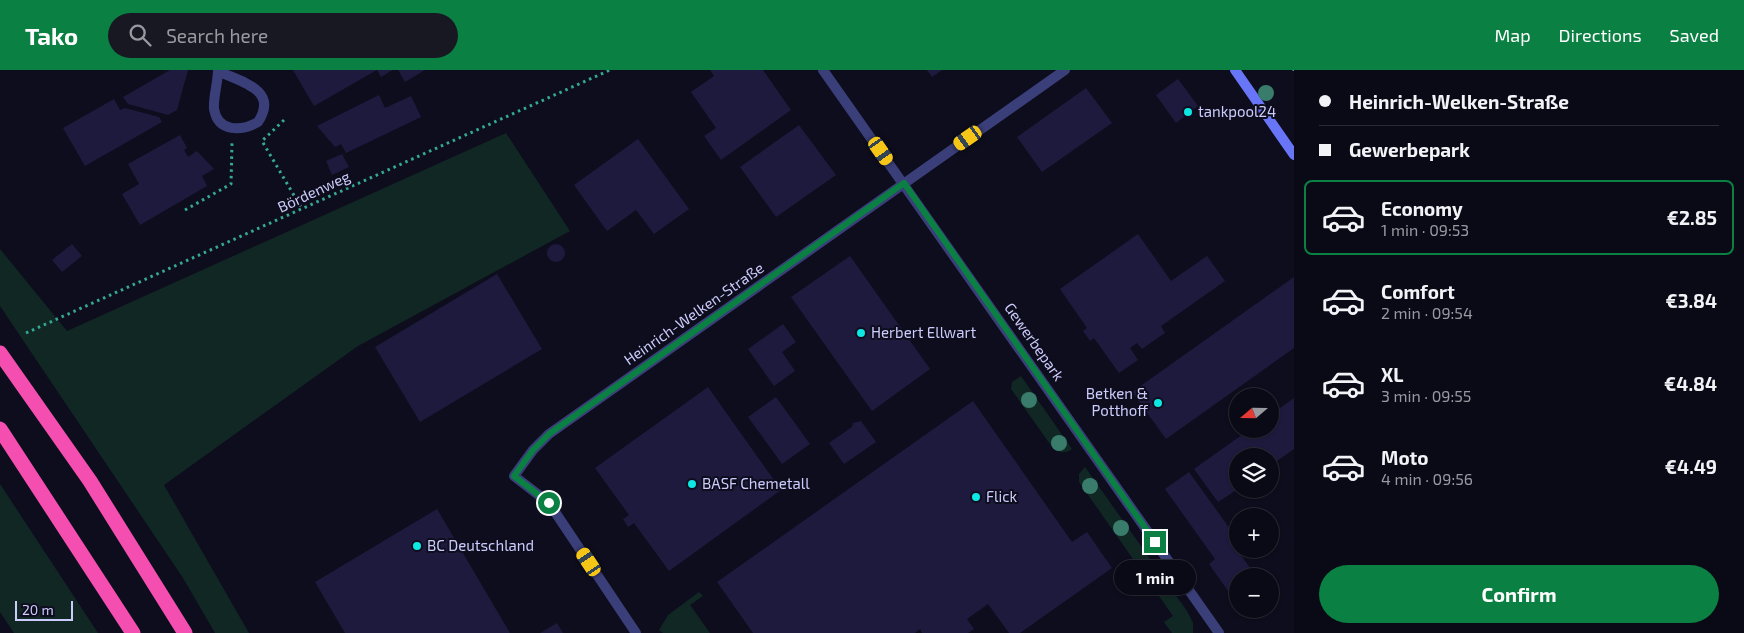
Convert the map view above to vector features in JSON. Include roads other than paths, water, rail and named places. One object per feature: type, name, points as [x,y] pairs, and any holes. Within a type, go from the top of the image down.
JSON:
[{"type":"highway","points":[[0,353],[90,481],[185,633]]},
{"type":"highway","points":[[0,429],[133,633]]},
{"type":"main road","points":[[1235,70],[1294,154]]},
{"type":"street","points":[[218,70],[249,83],[256,88],[262,97],[262,112],[258,122],[243,128],[232,129],[225,127],[217,118],[214,109],[218,70]]},
{"type":"street","name":"Gewerbepark","points":[[823,70],[1218,633]]},
{"type":"street","name":"Heinrich-Welken-Straße","points":[[636,633],[549,503],[514,476],[533,450],[549,434],[1065,70]]},
{"type":"place","name":"tankpool24","points":[[1188,112]]},
{"type":"place","name":"Herbert Ellwart","points":[[861,333]]},
{"type":"place","name":"Betken & Potthoff","points":[[1158,403]]},
{"type":"place","name":"BASF Chemetall","points":[[692,484]]},
{"type":"place","name":"Flick","points":[[976,497]]},
{"type":"place","name":"BC Deutschland","points":[[417,546]]}]
